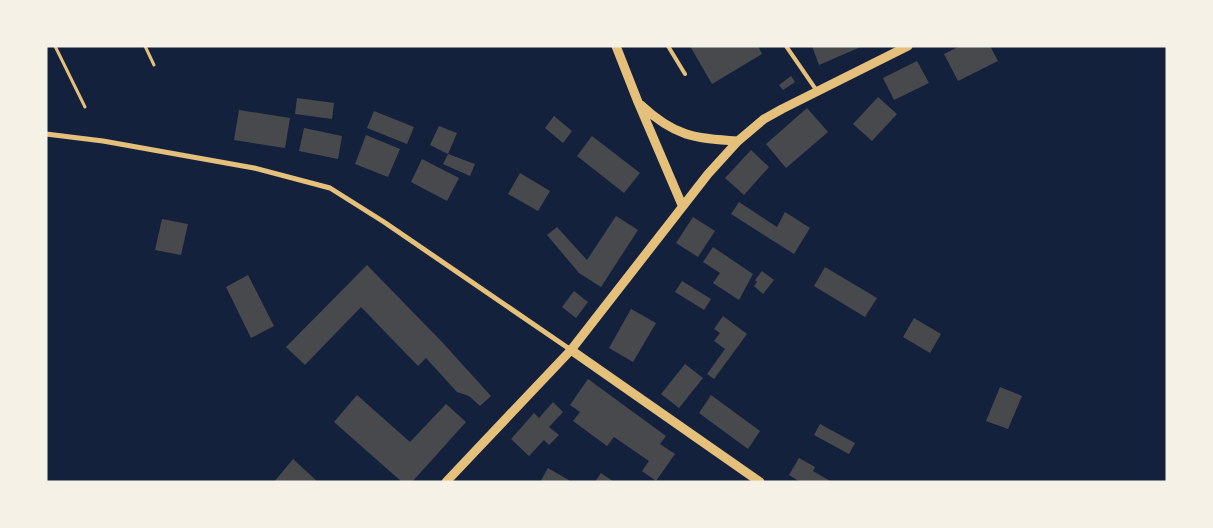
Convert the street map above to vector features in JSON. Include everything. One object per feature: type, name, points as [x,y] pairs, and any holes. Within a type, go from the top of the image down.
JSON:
[{"type":"street","points":[[616,46],[682,205]]},
{"type":"street","points":[[446,482],[571,350],[682,205],[738,141],[764,119],[908,46]]},
{"type":"street","points":[[638,102],[657,120],[683,134],[738,141]]},
{"type":"street","points":[[46,134],[102,141],[254,168],[330,188],[384,222],[760,482]]},
{"type":"lane","points":[[668,46],[685,74]]},
{"type":"lane","points":[[786,46],[817,91]]},
{"type":"path","points":[[55,46],[85,107]]},
{"type":"path","points":[[145,46],[154,65]]},
{"type":"building","points":[[690,46],[758,46],[762,54],[712,84]]},
{"type":"building","points":[[812,46],[863,46],[819,65]]},
{"type":"building","points":[[960,46],[990,46],[998,61],[958,81],[944,54]]},
{"type":"building","points":[[917,61],[929,83],[894,100],[883,78]]},
{"type":"building","points":[[791,76],[795,82],[783,90],[779,85]]},
{"type":"building","points":[[878,97],[897,114],[872,141],[853,124]]},
{"type":"building","points":[[297,98],[334,103],[332,119],[295,114]]},
{"type":"building","points":[[807,108],[828,132],[786,168],[766,144]]},
{"type":"building","points":[[239,110],[290,118],[285,148],[234,140]]},
{"type":"building","points":[[374,111],[414,127],[407,144],[367,128]]},
{"type":"building","points":[[554,116],[572,131],[563,143],[545,128]]},
{"type":"building","points":[[439,126],[457,133],[448,154],[430,145]]},
{"type":"building","points":[[304,128],[342,136],[338,159],[299,151]]},
{"type":"building","points":[[366,135],[400,149],[388,177],[355,164]]},
{"type":"building","points":[[592,136],[640,173],[624,193],[577,156]]},
{"type":"building","points":[[751,150],[769,167],[744,195],[725,178]]},
{"type":"building","points":[[448,154],[475,164],[470,176],[443,164]]},
{"type":"building","points":[[422,159],[459,178],[447,201],[411,182]]},
{"type":"building","points":[[520,173],[550,191],[538,211],[508,194]]},
{"type":"building","points":[[739,202],[777,227],[785,212],[810,228],[794,254],[731,214]]},
{"type":"building","points":[[616,216],[638,230],[601,287],[579,273],[547,235],[557,227],[587,260]]},
{"type":"building","points":[[693,217],[715,231],[698,257],[676,243]]},
{"type":"building","points":[[162,219],[188,224],[181,255],[155,250]]},
{"type":"building","points":[[713,247],[753,274],[739,300],[713,283],[720,273],[703,262]]},
{"type":"building","points":[[367,265],[442,342],[491,396],[480,406],[469,396],[457,392],[426,358],[418,366],[361,307],[305,365],[286,347]]},
{"type":"building","points":[[825,267],[877,298],[865,317],[814,286]]},
{"type":"building","points":[[762,271],[774,280],[763,294],[754,286],[757,282],[755,280]]},
{"type":"building","points":[[248,275],[274,326],[251,338],[226,287]]},
{"type":"building","points":[[682,281],[711,299],[704,310],[675,292]]},
{"type":"building","points":[[574,291],[588,302],[576,318],[562,307]]},
{"type":"building","points":[[631,309],[656,323],[633,362],[609,348]]},
{"type":"building","points":[[723,316],[747,334],[714,379],[707,374],[725,349],[714,341],[720,333],[714,329]]},
{"type":"building","points":[[914,318],[941,334],[930,353],[903,337]]},
{"type":"building","points":[[685,364],[703,378],[679,408],[661,394]]},
{"type":"building","points":[[588,379],[666,436],[660,444],[675,454],[656,481],[642,471],[649,461],[614,437],[607,446],[573,421],[580,412],[570,405]]},
{"type":"building","points":[[1000,387],[1022,396],[1008,429],[986,421]]},
{"type":"building","points":[[357,395],[410,442],[446,404],[466,422],[412,482],[402,482],[334,422]]},
{"type":"building","points":[[711,395],[760,431],[748,449],[699,413]]},
{"type":"building","points":[[553,402],[563,412],[549,427],[559,435],[549,445],[544,440],[529,456],[511,439],[534,413],[539,418]]},
{"type":"building","points":[[820,424],[855,443],[849,454],[814,435]]},
{"type":"building","points":[[799,458],[815,467],[813,471],[832,482],[800,482],[789,475]]},
{"type":"building","points":[[293,459],[318,482],[274,482]]},
{"type":"building","points":[[548,468],[572,482],[540,482]]},
{"type":"building","points":[[601,473],[614,482],[595,482]]}]
